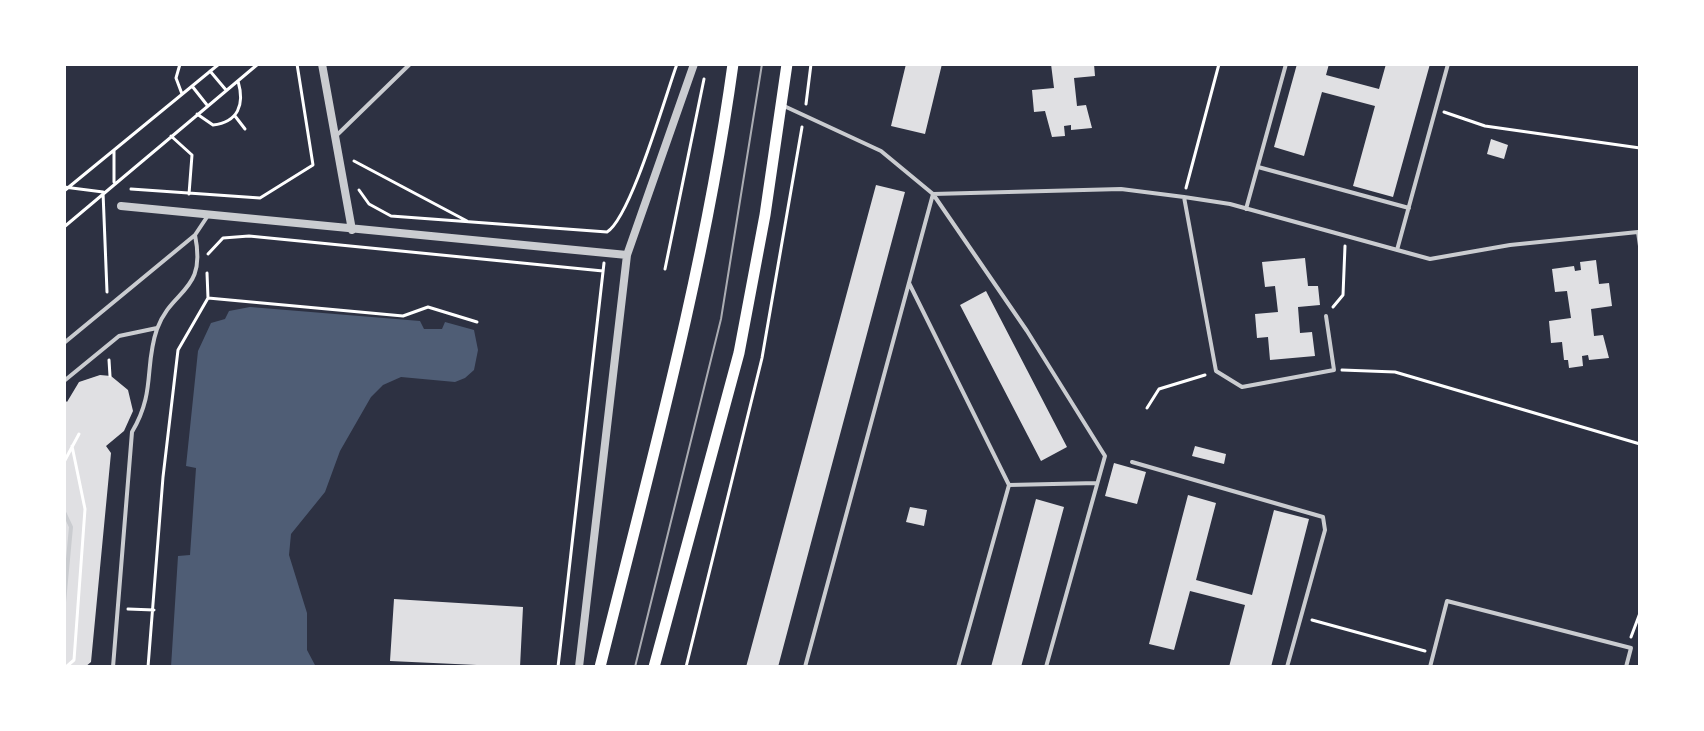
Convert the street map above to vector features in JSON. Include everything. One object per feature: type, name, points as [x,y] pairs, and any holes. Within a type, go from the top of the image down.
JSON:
[{"type":"main road","points":[[600,667],[684,331],[711,206],[733,64]]},
{"type":"main road","points":[[654,667],[726,407],[749,304],[787,64]]},
{"type":"street","points":[[322,64],[352,230]]},
{"type":"street","points":[[579,667],[627,255],[694,64]]},
{"type":"street","points":[[121,206],[627,255]]},
{"type":"lane","points":[[335,137],[410,64]]},
{"type":"lane","points":[[1246,209],[1286,64]]},
{"type":"lane","points":[[1397,250],[1448,64]]},
{"type":"lane","points":[[782,105],[881,151],[933,194],[1027,331],[1105,456],[1046,667]]},
{"type":"lane","points":[[1258,167],[1409,208]]},
{"type":"lane","points":[[933,194],[1121,189],[1184,197],[1246,209],[1430,259],[1510,245],[1638,232],[1640,246]]},
{"type":"lane","points":[[805,667],[933,194]]},
{"type":"lane","points":[[1184,197],[1216,371],[1242,387],[1334,370],[1326,316]]},
{"type":"lane","points":[[64,343],[195,235],[208,215]]},
{"type":"lane","points":[[113,667],[132,432],[146,409],[157,328],[192,282],[199,255],[195,235]]},
{"type":"lane","points":[[909,283],[1009,485],[958,667]]},
{"type":"lane","points":[[64,381],[119,336],[157,328]]},
{"type":"lane","points":[[1132,462],[1323,517],[1325,530],[1287,667]]},
{"type":"lane","points":[[1009,485],[1097,483]]},
{"type":"lane","points":[[64,512],[71,527],[64,602]]},
{"type":"lane","points":[[1430,667],[1447,601],[1631,648],[1626,666],[1635,667]]},
{"type":"path","points":[[180,64],[176,78],[182,94]]},
{"type":"path","points":[[66,188],[219,64]]},
{"type":"path","points":[[64,227],[258,64]]},
{"type":"path","points":[[131,189],[260,198],[313,165],[297,64]]},
{"type":"path","points":[[558,667],[607,232],[618,222],[629,198],[677,64]]},
{"type":"path","points":[[686,667],[762,358],[805,115],[811,64]]},
{"type":"path","points":[[1184,197],[1219,64]]},
{"type":"path","points":[[210,71],[227,90]]},
{"type":"path","points":[[665,269],[704,79]]},
{"type":"path","points":[[197,114],[213,125],[235,116],[241,102],[238,81]]},
{"type":"path","points":[[192,86],[208,106]]},
{"type":"path","points":[[1436,110],[1485,126],[1640,148]]},
{"type":"path","points":[[235,116],[245,129]]},
{"type":"path","points":[[348,126],[356,175]]},
{"type":"path","points":[[171,136],[192,155],[189,194]]},
{"type":"path","points":[[114,150],[114,183]]},
{"type":"path","points":[[354,161],[469,223]]},
{"type":"path","points":[[66,188],[103,192]]},
{"type":"path","points":[[358,189],[369,204],[391,216],[607,232]]},
{"type":"path","points":[[103,192],[107,300]]},
{"type":"path","points":[[676,215],[678,205]]},
{"type":"path","points":[[199,255],[205,257],[223,238],[249,236],[603,271]]},
{"type":"path","points":[[1326,316],[1343,295],[1344,259]]},
{"type":"path","points":[[148,667],[163,477],[178,350],[208,298],[207,267]]},
{"type":"path","points":[[208,298],[403,316],[428,307],[477,322]]},
{"type":"path","points":[[109,346],[110,376]]},
{"type":"path","points":[[1334,370],[1395,372],[1640,444]]},
{"type":"path","points":[[1147,408],[1159,389],[1216,371]]},
{"type":"path","points":[[64,462],[79,434]]},
{"type":"path","points":[[66,667],[74,660],[85,509],[72,446]]},
{"type":"path","points":[[128,608],[154,610]]},
{"type":"path","points":[[1624,647],[1640,613]]},
{"type":"path","points":[[1301,617],[1433,653]]},
{"type":"water","points":[[250,307],[420,321],[424,329],[442,329],[445,322],[474,330],[478,350],[474,370],[455,382],[401,377],[383,385],[371,397],[340,451],[325,492],[291,534],[289,555],[307,613],[307,650],[316,667],[171,667],[178,556],[190,555],[196,468],[186,466],[198,351],[211,323],[225,319],[229,311]]},
{"type":"building","points":[[906,64],[942,64],[925,134],[891,126]]},
{"type":"building","points":[[1051,64],[1094,64],[1095,76],[1074,78],[1077,106],[1086,105],[1092,128],[1071,130],[1071,125],[1064,126],[1065,136],[1052,137],[1045,111],[1034,112],[1032,90],[1054,88]]},
{"type":"building","points":[[1297,64],[1329,64],[1326,75],[1379,89],[1386,64],[1430,64],[1393,197],[1353,186],[1375,106],[1322,92],[1304,156],[1274,147]]},
{"type":"building","points":[[1491,139],[1508,145],[1504,159],[1487,154]]},
{"type":"building","points":[[876,185],[905,192],[778,667],[746,667]]},
{"type":"building","points":[[1305,258],[1308,286],[1318,286],[1320,305],[1298,307],[1300,333],[1312,332],[1315,356],[1270,360],[1268,337],[1257,338],[1255,314],[1278,312],[1275,286],[1265,287],[1262,262]]},
{"type":"building","points":[[1596,260],[1599,284],[1609,283],[1612,306],[1591,309],[1594,336],[1603,335],[1609,358],[1589,360],[1588,355],[1582,356],[1583,366],[1569,368],[1568,360],[1564,360],[1562,342],[1551,343],[1549,321],[1571,318],[1567,291],[1555,292],[1552,269],[1574,266],[1575,271],[1581,270],[1580,262]]},
{"type":"building","points":[[986,291],[1067,447],[1041,461],[960,305]]},
{"type":"building","points":[[100,375],[111,376],[128,390],[133,411],[124,431],[106,446],[111,453],[91,662],[85,667],[64,667],[64,399],[67,402],[79,382]]},
{"type":"building","points":[[1195,446],[1226,454],[1224,464],[1192,456]]},
{"type":"building","points":[[1114,463],[1146,472],[1137,504],[1105,496]]},
{"type":"building","points":[[1188,495],[1216,503],[1196,580],[1252,595],[1274,510],[1309,519],[1271,667],[1229,667],[1245,605],[1190,591],[1174,650],[1149,644]]},
{"type":"building","points":[[1036,499],[1064,507],[1021,667],[991,667]]},
{"type":"building","points":[[910,507],[927,510],[924,526],[906,522]]},
{"type":"building","points":[[394,599],[523,607],[520,667],[390,661]]},
{"type":"tram line","points":[[635,667],[721,319],[762,64]]}]
